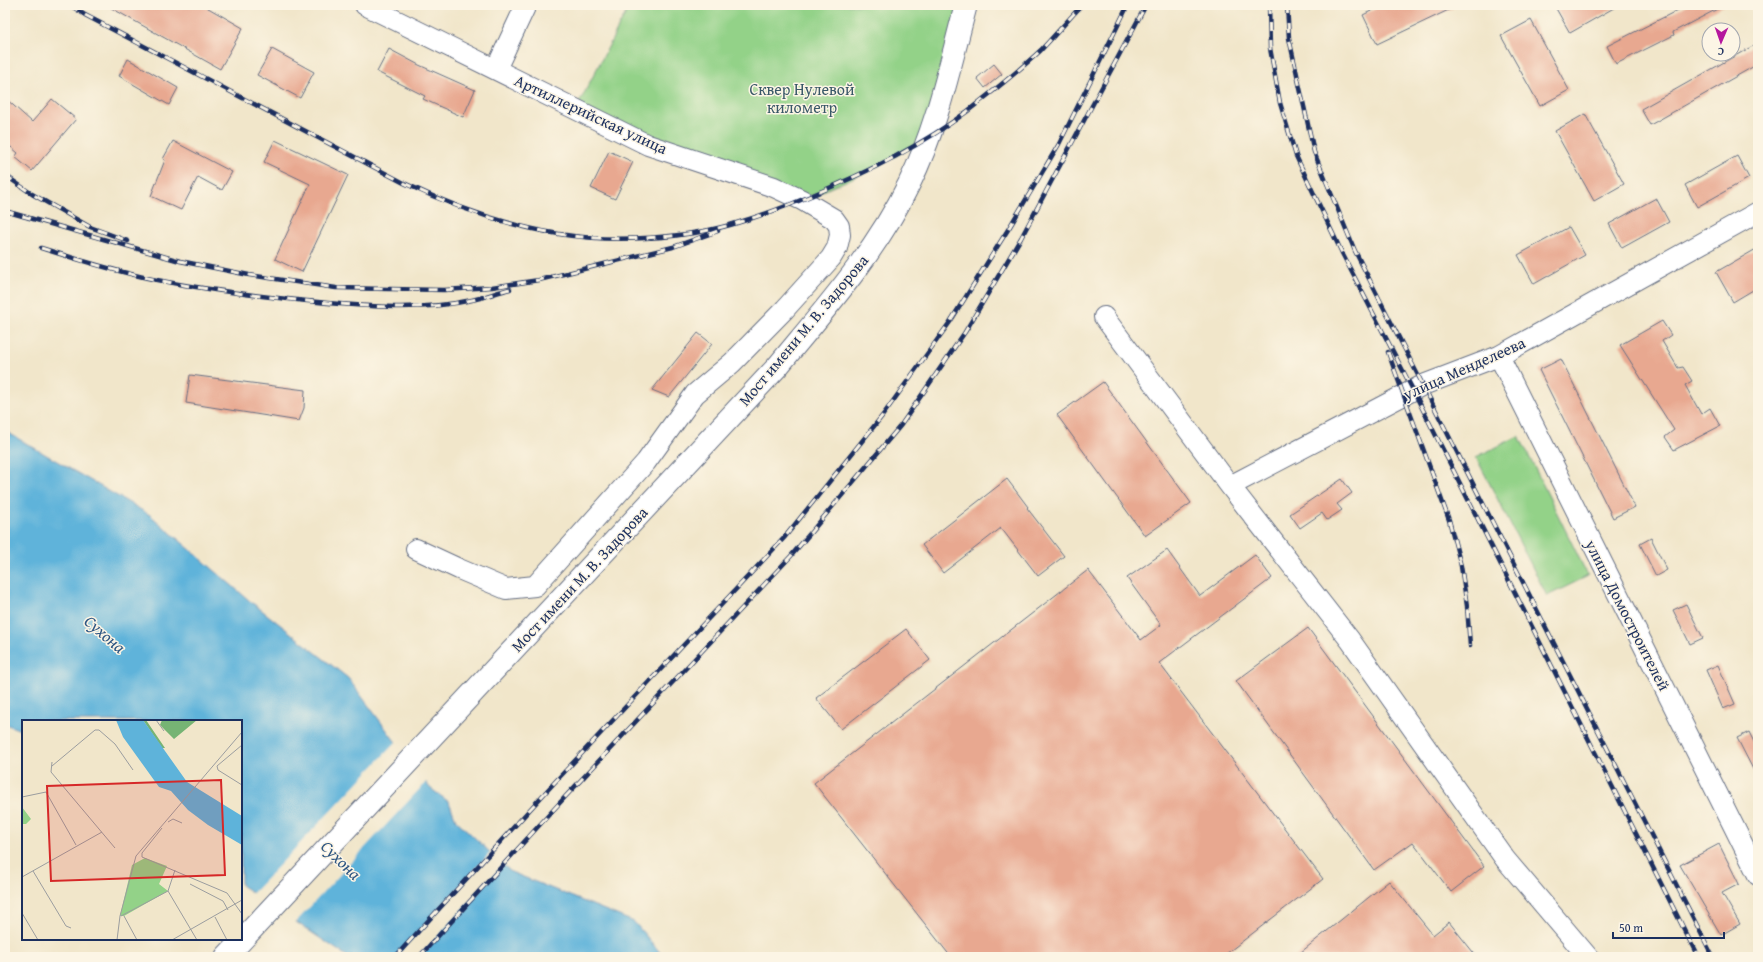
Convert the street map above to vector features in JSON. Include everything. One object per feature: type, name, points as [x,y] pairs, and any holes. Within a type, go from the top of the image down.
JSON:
[{"type":"main road","name":"Мост имени М. В. Задорова","points":[[242,940],[778,366],[864,258],[889,222],[910,184],[929,138],[966,5]]},
{"type":"main road","name":"Мост имени М. В. Задорова","points":[[226,957],[242,940]]},
{"type":"street","name":"Артиллерийская улица","points":[[365,5],[648,145],[774,187],[802,200],[834,219],[839,226],[840,235],[837,248],[831,258],[785,309],[737,358],[695,394],[646,462],[535,586],[506,589],[416,549]]},
{"type":"street","points":[[496,69],[526,5]]},
{"type":"street","name":"улица Менделеева","points":[[1230,486],[1422,385],[1499,356],[1758,212]]},
{"type":"street","points":[[1104,317],[1230,486],[1350,640],[1505,859],[1588,957]]},
{"type":"street","name":"улица Домостроителей","points":[[1499,356],[1758,875]]},
{"type":"green space","name":"Сквер Нулевой километр","points":[[630,5],[966,5],[929,138],[864,173],[802,200],[576,109]]},
{"type":"green space","points":[[1519,436],[1588,576],[1547,596],[1476,457]]},
{"type":"water","name":"Сухона","points":[[5,431],[150,515],[250,601],[348,678],[430,788],[449,802],[456,820],[511,872],[634,922],[664,957],[348,957],[242,886],[242,720],[22,720],[22,731],[5,724]]},
{"type":"pier","points":[[397,741],[427,781],[295,923],[252,894]]},
{"type":"pier","points":[[492,851],[505,863],[419,957],[395,957]]},
{"type":"building","points":[[106,5],[203,5],[243,28],[220,69]]},
{"type":"building","points":[[1383,5],[1459,5],[1377,44],[1363,15]]},
{"type":"building","points":[[1554,5],[1619,5],[1570,33]]},
{"type":"building","points":[[1688,5],[1725,5],[1673,32],[1674,35],[1616,64],[1607,46]]},
{"type":"building","points":[[1531,20],[1569,90],[1540,106],[1501,36]]},
{"type":"building","points":[[1758,43],[1758,64],[1650,125],[1641,109],[1724,62],[1741,62],[1741,53]]},
{"type":"building","points":[[272,49],[314,72],[300,98],[257,75]]},
{"type":"building","points":[[389,49],[419,65],[475,90],[463,117],[423,99],[425,96],[377,72]]},
{"type":"building","points":[[128,59],[178,88],[169,105],[119,76]]},
{"type":"building","points":[[994,64],[1002,74],[985,88],[977,78]]},
{"type":"building","points":[[5,98],[32,122],[52,99],[76,119],[32,171],[15,157],[18,153],[5,142]]},
{"type":"building","points":[[1585,114],[1624,184],[1594,201],[1555,131]]},
{"type":"building","points":[[275,140],[348,175],[302,272],[275,259],[310,184],[264,162]]},
{"type":"building","points":[[173,141],[232,172],[222,190],[198,177],[181,210],[151,196],[165,160],[163,159]]},
{"type":"building","points":[[609,151],[633,162],[615,199],[591,188]]},
{"type":"building","points":[[1737,156],[1749,178],[1697,207],[1685,185]]},
{"type":"building","points":[[1656,198],[1669,222],[1622,248],[1609,224]]},
{"type":"building","points":[[1569,227],[1585,255],[1534,284],[1518,255]]},
{"type":"building","points":[[1758,248],[1758,287],[1733,302],[1716,272]]},
{"type":"building","points":[[1662,321],[1671,335],[1662,341],[1678,368],[1683,367],[1692,381],[1685,385],[1701,414],[1710,408],[1720,426],[1674,450],[1665,437],[1674,430],[1620,345]]},
{"type":"building","points":[[698,333],[712,344],[669,397],[652,390]]},
{"type":"building","points":[[1561,359],[1635,507],[1613,518],[1539,370]]},
{"type":"building","points":[[190,375],[305,390],[304,408],[299,421],[186,403]]},
{"type":"building","points":[[1103,382],[1191,503],[1145,536],[1057,415]]},
{"type":"building","points":[[1007,479],[1064,556],[1038,576],[1001,528],[943,573],[922,545]]},
{"type":"building","points":[[1342,479],[1352,493],[1337,504],[1342,510],[1327,520],[1322,513],[1300,528],[1290,514]]},
{"type":"building","points":[[1651,538],[1667,570],[1656,576],[1640,544]]},
{"type":"building","points":[[1167,550],[1200,596],[1255,555],[1272,578],[1159,663],[1323,879],[1222,957],[951,957],[814,783],[1088,570],[1141,640],[1161,625],[1127,578]]},
{"type":"building","points":[[1686,604],[1703,638],[1690,644],[1673,610]]},
{"type":"building","points":[[1308,628],[1484,866],[1451,892],[1413,842],[1374,870],[1236,681]]},
{"type":"building","points":[[906,629],[930,660],[841,729],[816,698]]},
{"type":"building","points":[[1718,665],[1735,704],[1723,709],[1706,670]]},
{"type":"building","points":[[1749,732],[1758,750],[1758,779],[1737,738]]},
{"type":"building","points":[[1719,844],[1739,884],[1722,893],[1740,924],[1721,935],[1680,865]]},
{"type":"building","points":[[1389,881],[1433,935],[1449,922],[1477,957],[1295,957]]},
{"type":"railway","points":[[70,5],[85,15],[404,183],[442,200],[519,226],[580,237],[626,239],[674,236],[719,228],[740,222],[807,198],[889,160],[947,126],[998,87],[1041,50],[1082,5]]},
{"type":"railway","points":[[395,957],[554,783],[784,538],[883,415],[950,322],[1009,228],[1059,144],[1128,5]]},
{"type":"railway","points":[[419,957],[566,796],[791,556],[901,425],[965,332],[1021,238],[1146,5]]},
{"type":"railway","points":[[1269,5],[1270,48],[1280,103],[1296,156],[1343,255],[1413,390],[1698,957]]},
{"type":"railway","points":[[1287,5],[1289,38],[1314,152],[1355,251],[1713,957]]},
{"type":"railway","points":[[5,175],[32,194],[90,227],[128,241]]},
{"type":"railway","points":[[5,211],[180,261],[249,275],[336,288],[444,290],[492,287],[539,280],[673,247],[718,231]]},
{"type":"railway","points":[[41,248],[113,270],[157,280],[194,287],[328,303],[390,307],[431,306],[472,300],[510,289]]},
{"type":"railway","points":[[1388,352],[1449,520],[1461,566],[1467,606],[1470,646]]}]
